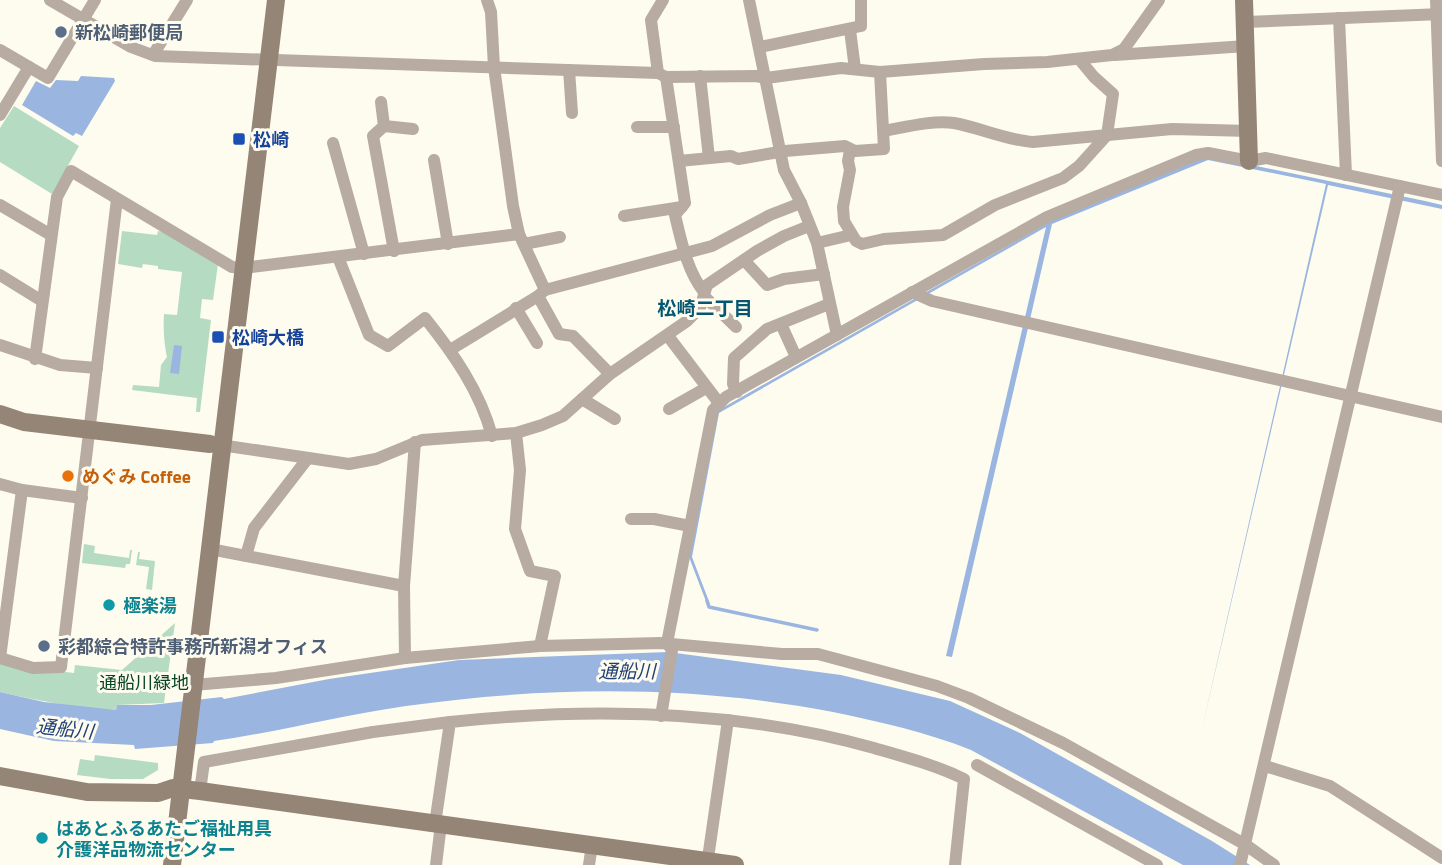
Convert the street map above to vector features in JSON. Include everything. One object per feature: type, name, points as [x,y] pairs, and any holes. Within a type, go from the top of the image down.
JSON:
[{"type":"street","points":[[50,0],[131,47],[175,59],[494,67],[766,78],[855,69],[880,72],[1246,46]]},
{"type":"street","points":[[0,50],[48,78],[95,0]]},
{"type":"street","points":[[153,55],[187,0]]},
{"type":"street","points":[[190,688],[262,60],[264,0]]},
{"type":"street","points":[[262,60],[275,0]]},
{"type":"street","points":[[487,0],[491,12],[494,67],[513,206],[522,239],[559,334],[573,336],[610,374]]},
{"type":"street","points":[[663,0],[650,20],[674,127],[685,204],[675,215],[697,283],[736,327]]},
{"type":"street","points":[[749,0],[783,170],[801,203],[817,243],[837,335]]},
{"type":"street","points":[[760,47],[861,26],[861,0]]},
{"type":"street","points":[[1112,55],[1124,49],[1159,0]]},
{"type":"street","points":[[1244,0],[1249,160]]},
{"type":"street","points":[[1436,0],[1440,14],[1442,161]]},
{"type":"street","points":[[1245,22],[1440,14]]},
{"type":"street","points":[[1339,18],[1346,175]]},
{"type":"street","points":[[850,30],[855,69]]},
{"type":"street","points":[[850,150],[850,170],[843,207],[844,221],[851,235],[862,244],[884,239],[943,235],[995,205],[1063,178],[1089,157],[1107,135],[1112,94],[1079,59]]},
{"type":"street","points":[[0,115],[29,67]]},
{"type":"street","points":[[569,70],[572,113]]},
{"type":"street","points":[[679,161],[731,156],[738,159],[845,146],[850,150],[884,149],[880,72]]},
{"type":"street","points":[[699,76],[709,158]]},
{"type":"street","points":[[381,102],[384,126]]},
{"type":"street","points":[[884,131],[942,122],[1017,141],[1033,142],[1190,129],[1250,131]]},
{"type":"street","points":[[394,251],[373,136],[384,126],[413,129]]},
{"type":"street","points":[[637,127],[674,127]]},
{"type":"street","points":[[333,143],[364,254]]},
{"type":"street","points":[[662,710],[669,646],[690,526],[713,410],[719,403],[1047,217],[1196,155],[1208,153],[1249,160],[1266,158],[1442,195]]},
{"type":"street","points":[[434,160],[448,244]]},
{"type":"street","points":[[35,359],[57,197],[71,171],[237,267],[448,244],[560,237]]},
{"type":"street","points":[[1240,865],[1399,186]]},
{"type":"street","points":[[22,490],[0,658],[33,668],[61,667],[117,199]]},
{"type":"street","points":[[450,350],[541,293],[712,246],[770,215],[801,203]]},
{"type":"street","points":[[0,205],[51,235]]},
{"type":"street","points":[[624,216],[682,207]]},
{"type":"street","points":[[0,414],[24,422],[216,444],[349,464],[365,463],[415,442],[516,433],[563,416],[610,374],[687,321],[700,308],[707,285],[785,236],[809,226]]},
{"type":"street","points":[[817,243],[851,235]]},
{"type":"street","points":[[338,257],[369,334],[388,346],[425,318],[450,350],[476,396],[492,436]]},
{"type":"street","points":[[744,260],[767,285],[783,279],[824,274]]},
{"type":"street","points":[[0,275],[42,301]]},
{"type":"street","points":[[912,292],[926,298],[1026,322],[1442,417]]},
{"type":"street","points":[[737,392],[733,384],[734,358],[767,329],[829,303]]},
{"type":"street","points":[[516,309],[537,344]]},
{"type":"street","points":[[781,324],[796,357]]},
{"type":"street","points":[[668,336],[719,403]]},
{"type":"street","points":[[0,345],[35,359],[60,365],[97,368]]},
{"type":"street","points":[[669,409],[706,388]]},
{"type":"street","points":[[582,399],[615,419]]},
{"type":"street","points":[[516,433],[520,470],[515,529],[530,571],[555,576],[540,646]]},
{"type":"street","points":[[405,658],[404,586],[415,442]]},
{"type":"street","points":[[163,865],[178,781],[209,549],[216,444]]},
{"type":"street","points":[[246,556],[254,528],[308,458]]},
{"type":"street","points":[[0,484],[22,490],[82,498]]},
{"type":"street","points":[[631,519],[654,519],[690,526]]},
{"type":"street","points":[[209,549],[404,586]]},
{"type":"street","points":[[190,688],[405,658],[540,646],[669,646],[818,654],[937,686],[969,698],[1063,743],[1246,845],[1274,865]]},
{"type":"street","points":[[200,791],[204,762],[373,732],[524,716],[662,710],[847,741],[912,759],[964,779],[955,865]]},
{"type":"street","points":[[708,863],[728,720]]},
{"type":"street","points":[[436,865],[450,722]]},
{"type":"street","points":[[977,765],[1157,865]]},
{"type":"street","points":[[1265,766],[1330,786],[1442,858]]},
{"type":"street","points":[[0,776],[87,792],[158,793],[178,781]]},
{"type":"street","points":[[178,781],[200,791],[735,865]]},
{"type":"street","points":[[172,865],[178,781]]},
{"type":"street","points":[[589,865],[592,845]]},
{"type":"green space","points":[[14,106],[79,146],[52,194],[0,162],[0,128]]},
{"type":"green space","points":[[122,231],[157,235],[158,231],[164,232],[218,264],[213,300],[202,299],[200,318],[211,320],[200,412],[196,412],[197,398],[132,390],[133,385],[159,387],[161,365],[167,357],[164,314],[177,315],[182,272],[143,264],[142,268],[118,264]]},
{"type":"green space","points":[[84,544],[95,546],[94,553],[129,558],[132,550],[130,564],[126,564],[125,568],[82,563]]},
{"type":"green space","points":[[138,552],[139,559],[155,561],[152,590],[146,589],[149,567],[136,565]]},
{"type":"green space","name":"通船川緑地","points":[[175,623],[164,703],[117,705],[116,710],[101,709],[58,704],[0,692],[0,658],[33,668],[74,673],[75,665],[122,670]]},
{"type":"green space","points":[[95,755],[158,763],[158,770],[143,779],[77,775],[80,759],[94,761]]},
{"type":"water","points":[[81,76],[114,78],[115,81],[82,136],[76,133],[73,136],[22,105],[36,81],[50,88],[56,80],[78,81]]},
{"type":"water","points":[[1208,156],[1425,201],[1442,205],[1442,209],[1328,185],[1201,733],[1326,184],[1208,160],[1052,224],[952,657],[946,656],[1046,227],[719,413],[692,557],[710,604],[707,604],[689,557],[717,411],[1053,220]]},
{"type":"water","points":[[174,345],[182,346],[179,374],[170,373]]},
{"type":"water","name":"通船川","points":[[668,652],[841,675],[950,701],[1020,733],[1250,865],[1183,865],[971,750],[937,738],[833,712],[727,697],[620,691],[459,699],[382,710],[213,743],[135,749],[134,745],[54,741],[0,729],[0,692],[44,702],[116,710],[117,705],[151,705],[222,697],[224,699],[329,679],[459,660]]},
{"type":"waterway","points":[[707,601],[709,607],[817,630]]},
{"type":"place","name":"新松崎郵便局","points":[[61,32]]},
{"type":"place","name":"松崎","points":[[239,139]]},
{"type":"place","name":"松崎大橋","points":[[218,337]]},
{"type":"place","name":"めぐみ Coffee","points":[[68,476]]},
{"type":"place","name":"極楽湯","points":[[109,605]]},
{"type":"place","name":"彩都綜合特許事務所新潟オフィス","points":[[44,646]]},
{"type":"place","name":"はあとふるあたご福祉用具 介護洋品物流センター","points":[[42,838]]},
{"type":"district","name":"松崎二丁目","points":[[705,307]]}]
